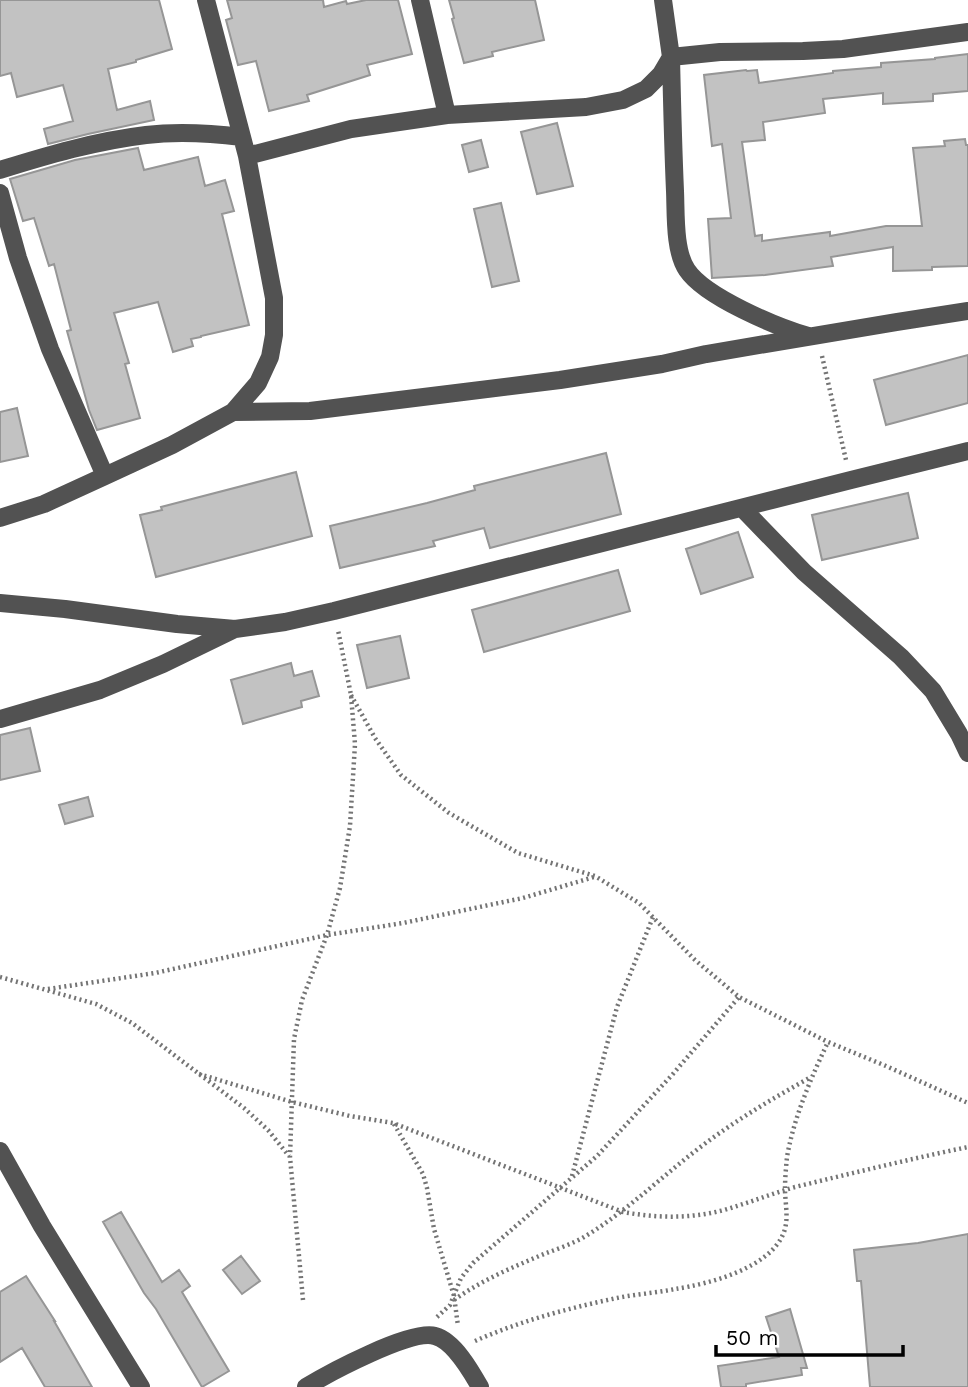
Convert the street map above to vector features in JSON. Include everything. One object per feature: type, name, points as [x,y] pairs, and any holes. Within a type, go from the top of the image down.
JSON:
[{"type":"street","points":[[0,518],[44,504],[172,445],[233,412],[258,383],[270,357],[274,335],[274,298],[247,156],[206,0]]},
{"type":"street","points":[[420,0],[447,115]]},
{"type":"street","points":[[663,0],[671,57],[677,222],[680,252],[686,270],[723,299],[763,320],[811,337]]},
{"type":"street","points":[[671,57],[720,52],[792,52],[843,48],[968,32]]},
{"type":"street","points":[[247,156],[351,129],[447,115],[586,107],[623,100],[646,89],[661,74],[671,57]]},
{"type":"street","points":[[0,170],[102,141],[148,134],[183,133],[242,137]]},
{"type":"street","points":[[0,193],[18,258],[50,349],[105,476]]},
{"type":"street","points":[[0,254],[18,258]]},
{"type":"street","points":[[233,412],[310,411],[445,395],[636,368],[968,311]]},
{"type":"street","points":[[0,603],[236,629],[285,622],[968,451]]},
{"type":"street","points":[[742,508],[804,572],[901,657],[933,691],[968,753]]},
{"type":"street","points":[[0,719],[100,690],[236,629]]},
{"type":"street","points":[[0,1151],[42,1226],[141,1387]]},
{"type":"street","points":[[306,1387],[413,1337],[434,1335],[455,1350],[480,1387]]},
{"type":"path","points":[[811,337],[821,351],[851,480]]},
{"type":"path","points":[[303,1300],[290,1157],[293,1039],[302,1000],[327,935],[340,888],[350,826],[355,744],[351,695],[334,611]]},
{"type":"path","points":[[351,695],[375,738],[401,775],[449,813],[518,853],[595,876],[639,903],[695,960],[738,997],[828,1042],[968,1103]]},
{"type":"path","points":[[48,989],[155,973],[327,935],[403,923],[523,898],[595,876]]},
{"type":"path","points":[[571,1179],[617,1007],[653,917]]},
{"type":"path","points":[[0,977],[96,1004],[132,1023],[252,1115],[290,1157]]},
{"type":"path","points":[[413,1337],[420,1328],[442,1314],[450,1305],[461,1278],[473,1264],[597,1156],[654,1095],[738,997]]},
{"type":"path","points":[[455,1350],[503,1330],[565,1311],[618,1297],[698,1284],[749,1267],[765,1257],[784,1231],[787,1211],[787,1158],[811,1077],[828,1042]]},
{"type":"path","points":[[199,1074],[292,1102],[393,1123],[623,1212],[649,1217],[683,1217],[722,1210],[785,1190],[968,1147]]},
{"type":"path","points":[[454,1298],[507,1270],[582,1239],[623,1212],[732,1124],[811,1077]]},
{"type":"path","points":[[393,1123],[423,1174],[428,1188],[434,1229],[454,1298],[458,1330],[455,1350]]},
{"type":"building","points":[[0,0],[159,0],[172,49],[108,69],[117,110],[150,101],[154,120],[48,144],[44,129],[73,121],[63,85],[17,97],[11,73],[0,76]]},
{"type":"building","points":[[227,0],[323,0],[324,7],[346,1],[347,4],[366,0],[398,0],[412,54],[367,65],[370,75],[307,95],[309,101],[269,111],[256,61],[238,65],[226,20],[232,18]]},
{"type":"building","points":[[449,0],[535,0],[544,40],[492,52],[493,56],[464,63]]},
{"type":"building","points":[[968,54],[968,91],[933,94],[933,101],[883,104],[883,93],[823,99],[825,113],[763,122],[765,140],[742,142],[755,236],[762,235],[762,241],[830,232],[830,236],[886,226],[922,226],[913,148],[945,146],[944,141],[965,139],[968,145],[968,266],[893,271],[893,247],[831,257],[833,266],[765,275],[712,278],[708,219],[731,218],[722,144],[712,146],[704,75],[757,70],[759,83],[833,71],[881,67],[881,63]]},
{"type":"building","points":[[557,123],[573,186],[537,194],[521,132]]},
{"type":"building","points":[[481,140],[488,167],[469,172],[462,145]]},
{"type":"building","points":[[138,148],[144,170],[198,157],[205,186],[225,180],[234,211],[222,214],[249,325],[191,339],[193,346],[173,352],[158,302],[114,313],[129,363],[125,364],[140,418],[97,430],[67,331],[71,330],[54,264],[49,266],[34,218],[23,221],[10,179],[75,160]]},
{"type":"building","points":[[501,203],[519,281],[492,287],[474,209]]},
{"type":"building","points":[[968,355],[968,403],[886,425],[874,380]]},
{"type":"building","points":[[17,408],[28,456],[0,462],[0,412]]},
{"type":"building","points":[[606,453],[621,514],[490,548],[484,528],[433,541],[435,546],[340,568],[330,526],[427,503],[475,490],[474,486]]},
{"type":"building","points":[[296,472],[312,536],[156,577],[140,515],[162,510],[161,507]]},
{"type":"building","points":[[908,493],[918,538],[822,560],[812,515]]},
{"type":"building","points":[[738,532],[753,577],[701,594],[686,549]]},
{"type":"building","points":[[618,570],[630,611],[484,652],[472,610]]},
{"type":"building","points":[[400,636],[409,678],[367,688],[357,645]]},
{"type":"building","points":[[291,663],[294,676],[312,671],[319,696],[301,701],[302,707],[243,724],[231,680]]},
{"type":"building","points":[[30,728],[40,771],[0,780],[0,735]]},
{"type":"building","points":[[88,797],[93,816],[65,824],[59,805]]},
{"type":"building","points":[[121,1212],[162,1282],[179,1270],[190,1286],[182,1292],[229,1371],[202,1387],[103,1222]]},
{"type":"building","points":[[968,1234],[968,1387],[870,1387],[861,1281],[857,1281],[854,1250]]},
{"type":"building","points":[[241,1256],[260,1281],[242,1294],[223,1270]]},
{"type":"building","points":[[26,1276],[92,1387],[45,1387],[22,1348],[0,1362],[0,1292]]},
{"type":"building","points":[[790,1309],[807,1368],[801,1368],[802,1375],[746,1384],[746,1387],[721,1387],[718,1366],[779,1357],[766,1317]]}]
